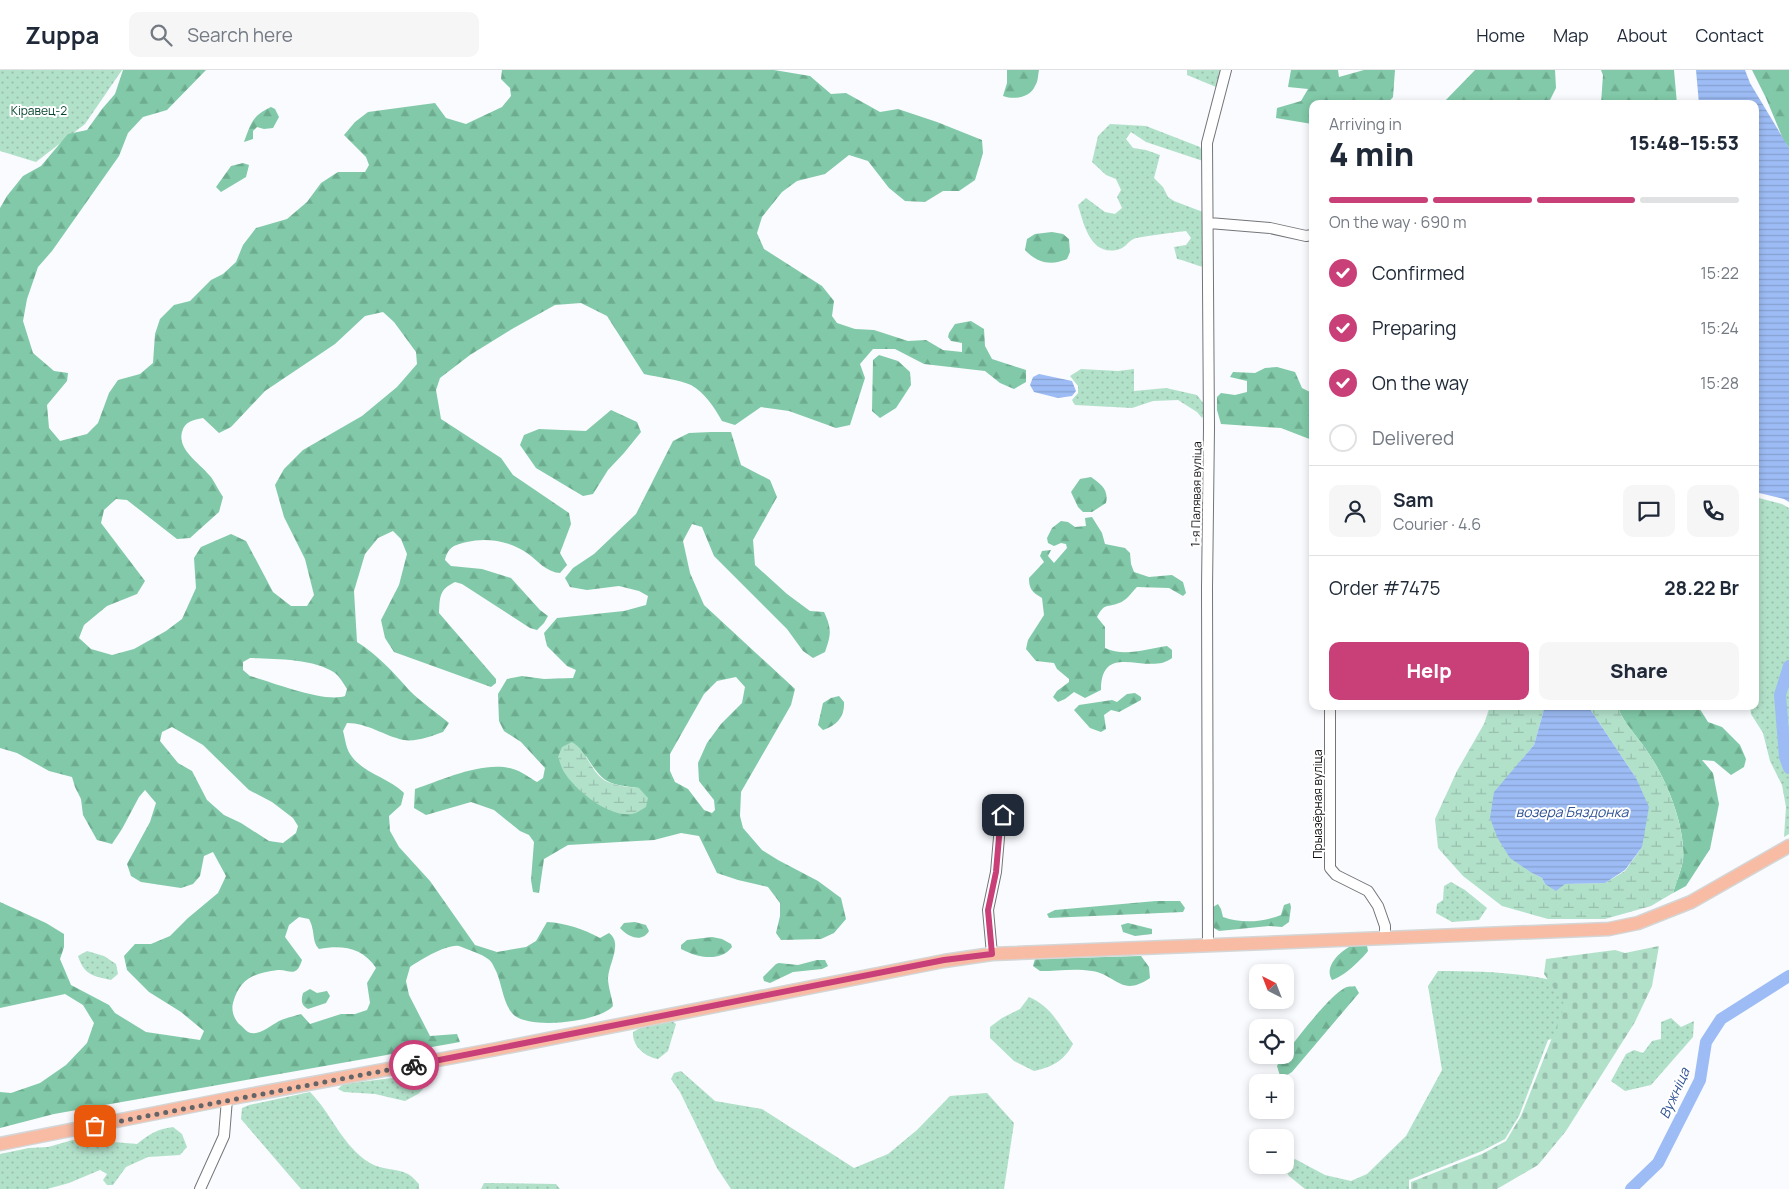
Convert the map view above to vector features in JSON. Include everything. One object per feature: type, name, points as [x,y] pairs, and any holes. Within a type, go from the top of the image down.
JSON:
[{"type":"main road","points":[[0,1144],[497,1049],[944,960],[992,954],[1208,944],[1579,931],[1609,928],[1638,923],[1691,902],[1789,846]]},
{"type":"street","name":"1-я Палявая вуліца","points":[[1208,944],[1209,223],[1207,143],[1226,70]]},
{"type":"street","points":[[1209,223],[1270,228],[1309,236]]},
{"type":"street","name":"Прыазёрная вуліца","points":[[1330,710],[1330,868],[1336,875],[1368,891],[1378,906],[1385,926],[1385,938]]},
{"type":"street","points":[[992,954],[988,910],[996,872],[1000,826],[1007,804]]},
{"type":"street","points":[[200,1189],[224,1136],[227,1100]]},
{"type":"green space","name":"Кіравец-2","points":[[0,70],[122,70],[85,124],[36,162],[0,151]]},
{"type":"green space","points":[[123,70],[206,70],[167,110],[143,117],[128,133],[119,156],[52,251],[38,267],[27,299],[23,321],[33,353],[54,371],[68,373],[67,381],[47,405],[49,428],[60,441],[87,434],[98,423],[109,393],[118,380],[140,374],[153,363],[155,334],[160,319],[174,305],[190,301],[211,280],[223,274],[236,262],[243,245],[256,228],[287,219],[307,202],[321,183],[338,172],[365,172],[369,165],[366,157],[344,135],[355,122],[368,112],[435,103],[446,118],[466,124],[502,107],[511,96],[510,88],[501,79],[502,70],[774,70],[810,76],[831,94],[846,93],[880,112],[898,109],[982,140],[983,153],[975,180],[959,191],[943,191],[925,202],[905,201],[889,188],[868,161],[849,155],[825,174],[797,181],[782,192],[762,217],[757,233],[764,249],[822,286],[834,301],[832,316],[837,323],[855,329],[874,330],[908,341],[926,340],[943,350],[962,352],[962,343],[951,341],[948,337],[949,333],[955,324],[971,321],[984,329],[985,346],[992,359],[1026,370],[1026,382],[1014,389],[1000,383],[985,371],[924,364],[895,349],[873,349],[860,364],[865,378],[850,425],[836,428],[789,411],[761,407],[735,425],[722,421],[705,396],[691,385],[644,374],[607,316],[581,303],[555,305],[470,355],[440,378],[436,390],[441,419],[501,458],[513,475],[569,513],[571,524],[560,553],[567,565],[560,573],[555,572],[546,568],[520,549],[506,543],[490,540],[462,543],[452,547],[448,552],[445,560],[451,566],[482,569],[511,578],[540,610],[548,616],[537,630],[530,628],[462,584],[455,582],[443,591],[440,598],[439,613],[496,679],[496,683],[491,687],[394,652],[385,638],[381,620],[399,585],[407,554],[401,539],[393,531],[378,538],[365,554],[354,591],[357,642],[378,658],[414,694],[449,723],[443,732],[424,738],[404,740],[369,727],[347,723],[343,731],[346,743],[355,761],[404,793],[401,805],[389,816],[390,831],[399,847],[430,881],[475,945],[497,952],[526,947],[536,941],[547,922],[574,927],[600,938],[609,933],[613,937],[615,948],[608,978],[613,1006],[606,1012],[579,1020],[563,1022],[532,1022],[520,1019],[509,1008],[497,973],[491,962],[477,953],[459,946],[447,947],[410,967],[406,981],[409,995],[430,1036],[457,1034],[460,1042],[54,1114],[0,1128],[0,1092],[11,1093],[40,1083],[66,1065],[87,1043],[94,1023],[83,1005],[65,994],[0,1008],[0,902],[46,923],[64,934],[64,947],[60,959],[71,985],[109,1005],[115,1013],[146,1032],[200,1040],[204,1031],[181,1012],[149,992],[127,970],[124,956],[135,944],[151,944],[170,936],[218,893],[226,876],[213,852],[204,856],[200,876],[193,884],[181,888],[141,882],[131,876],[127,864],[150,822],[156,803],[145,790],[112,844],[97,840],[83,815],[81,799],[72,777],[49,771],[17,753],[0,748],[0,208],[23,176],[41,166],[68,134],[87,130],[115,94]],"holes":[[[383,312],[394,322],[416,352],[417,364],[397,387],[362,416],[303,450],[284,469],[275,485],[284,517],[305,559],[314,595],[307,606],[291,606],[273,592],[246,541],[231,534],[201,547],[194,558],[196,588],[182,619],[166,631],[134,649],[112,655],[91,649],[79,638],[84,625],[107,606],[137,594],[145,581],[101,523],[104,510],[116,499],[127,500],[177,539],[190,538],[219,512],[223,497],[211,477],[186,451],[181,439],[185,425],[193,420],[203,418],[219,433],[231,427],[265,391],[335,344],[365,316]],[[250,658],[294,660],[316,664],[338,676],[347,689],[345,696],[325,697],[250,676],[243,670],[243,662]],[[172,727],[203,745],[249,790],[272,802],[293,818],[298,826],[296,833],[283,843],[269,841],[241,823],[224,815],[207,800],[192,771],[178,763],[160,741],[162,732]],[[299,917],[309,919],[315,942],[319,949],[336,947],[351,949],[370,961],[376,968],[367,983],[370,1003],[367,1010],[355,1014],[341,1014],[310,1024],[301,1014],[279,1021],[256,1033],[248,1032],[239,1024],[233,1014],[232,1006],[244,982],[255,975],[278,970],[292,972],[300,966],[302,960],[285,937],[289,925]]]},
{"type":"green space","points":[[1007,70],[1039,70],[1037,83],[1033,90],[1021,97],[1003,96],[1007,83]]},
{"type":"green space","points":[[1187,70],[1222,70],[1216,87],[1187,75]]},
{"type":"green space","points":[[1291,70],[1338,70],[1339,77],[1364,70],[1395,70],[1393,97],[1390,100],[1309,100],[1309,124],[1276,118],[1277,108],[1301,101],[1308,89],[1288,87]]},
{"type":"green space","points":[[1475,70],[1555,70],[1556,88],[1550,100],[1446,100]]},
{"type":"green space","points":[[1601,70],[1674,70],[1677,100],[1601,100],[1603,75]]},
{"type":"green space","points":[[1752,70],[1789,70],[1789,148],[1783,139]]},
{"type":"green space","points":[[271,107],[275,109],[279,117],[273,128],[264,129],[257,127],[253,131],[253,139],[244,142],[248,130],[256,117]]},
{"type":"green space","points":[[1110,124],[1146,126],[1200,147],[1204,155],[1203,161],[1146,142],[1131,132],[1126,139],[1133,148],[1160,155],[1154,178],[1163,187],[1168,197],[1203,212],[1204,267],[1177,259],[1174,247],[1186,245],[1191,238],[1186,231],[1136,238],[1120,249],[1110,251],[1102,249],[1090,238],[1078,205],[1086,198],[1105,212],[1115,214],[1122,208],[1117,197],[1121,190],[1116,179],[1106,175],[1092,162],[1098,136]]},
{"type":"green space","points":[[243,163],[249,165],[246,177],[221,192],[216,187],[231,166]]},
{"type":"green space","points":[[1052,232],[1063,234],[1069,239],[1070,252],[1067,259],[1050,263],[1044,262],[1034,258],[1025,250],[1027,239],[1035,234]]},
{"type":"green space","points":[[879,355],[898,361],[910,372],[911,385],[896,408],[880,418],[872,411],[873,360]]},
{"type":"green space","points":[[1277,367],[1295,372],[1302,388],[1309,392],[1309,439],[1281,428],[1221,424],[1217,410],[1217,397],[1221,393],[1235,395],[1247,392],[1247,381],[1230,377],[1233,372],[1255,373],[1265,368]]},
{"type":"green space","points":[[1081,369],[1118,371],[1134,369],[1134,391],[1166,388],[1197,395],[1207,408],[1202,418],[1197,412],[1178,400],[1153,401],[1132,408],[1075,405],[1072,400],[1078,393],[1078,386],[1070,376]]},
{"type":"green space","points":[[611,410],[637,422],[641,432],[608,470],[593,494],[583,496],[536,468],[520,445],[524,435],[539,429],[586,431]]},
{"type":"green space","points":[[731,432],[741,465],[770,480],[777,497],[753,540],[755,565],[787,594],[810,611],[824,612],[828,623],[829,636],[825,652],[813,658],[803,651],[787,629],[714,556],[702,527],[692,524],[683,541],[690,573],[704,605],[795,689],[791,705],[741,792],[740,816],[743,828],[762,850],[818,881],[841,898],[846,919],[834,933],[821,939],[781,940],[776,933],[780,916],[780,903],[768,887],[717,873],[699,836],[681,833],[654,840],[568,845],[544,859],[539,893],[533,892],[531,880],[534,842],[529,835],[520,831],[494,810],[471,802],[426,815],[414,808],[415,789],[463,772],[489,767],[502,767],[516,770],[537,782],[543,778],[545,768],[521,742],[504,731],[499,721],[498,694],[507,679],[522,676],[544,679],[573,678],[576,670],[567,666],[547,646],[544,633],[557,618],[624,611],[646,605],[648,596],[639,591],[619,586],[587,590],[570,587],[565,578],[573,568],[594,554],[636,514],[673,441],[689,433]],"holes":[[[736,677],[745,687],[742,703],[721,724],[707,743],[698,763],[699,781],[714,800],[715,810],[712,813],[704,810],[688,789],[675,782],[670,771],[670,754],[704,694],[717,681]],[[586,756],[597,772],[607,781],[613,784],[639,788],[575,786]]]},
{"type":"green space","points":[[1091,477],[1105,491],[1106,503],[1092,512],[1083,512],[1078,507],[1071,492],[1080,479]]},
{"type":"green space","points":[[1759,498],[1782,504],[1789,508],[1789,834],[1784,837],[1786,807],[1782,785],[1770,761],[1763,733],[1750,710],[1759,710]]},
{"type":"green space","points":[[1092,517],[1102,533],[1105,544],[1125,548],[1130,553],[1134,572],[1149,577],[1172,575],[1183,582],[1186,593],[1183,596],[1169,588],[1137,587],[1122,602],[1104,607],[1097,617],[1105,627],[1105,648],[1112,651],[1128,652],[1167,646],[1172,650],[1172,658],[1162,663],[1151,664],[1117,662],[1109,666],[1103,675],[1101,690],[1085,698],[1074,692],[1058,702],[1053,697],[1057,691],[1069,682],[1069,679],[1057,669],[1054,663],[1036,661],[1026,649],[1028,640],[1044,615],[1042,598],[1032,590],[1029,578],[1044,562],[1040,556],[1042,551],[1051,550],[1048,556],[1054,563],[1067,548],[1066,544],[1061,543],[1054,546],[1048,543],[1047,538],[1052,528],[1061,521],[1068,522],[1075,527],[1086,526],[1085,518]]},
{"type":"green space","points":[[1135,693],[1141,697],[1141,700],[1119,712],[1111,710],[1104,715],[1106,729],[1101,732],[1090,728],[1074,710],[1079,705],[1112,700],[1117,702],[1127,694]]},
{"type":"green space","points":[[839,696],[844,702],[843,712],[836,723],[823,730],[818,725],[823,703]]},
{"type":"green space","points":[[1489,710],[1544,710],[1534,745],[1521,761],[1532,873],[1542,878],[1545,884],[1605,883],[1625,871],[1642,847],[1636,778],[1591,710],[1619,710],[1656,765],[1674,805],[1681,834],[1683,860],[1673,893],[1651,906],[1605,919],[1548,919],[1502,906],[1463,876],[1438,848],[1435,819],[1457,771],[1484,724]]},
{"type":"green space","points":[[1619,710],[1700,710],[1708,722],[1722,727],[1740,745],[1746,759],[1744,767],[1731,775],[1714,761],[1702,760],[1713,773],[1719,804],[1710,849],[1686,886],[1673,893],[1683,860],[1683,847],[1678,819],[1674,805],[1656,765]]},
{"type":"green space","points":[[572,742],[582,751],[593,769],[602,779],[615,784],[639,788],[648,798],[646,807],[636,813],[626,814],[606,808],[585,795],[564,772],[558,757],[562,747]]},
{"type":"green space","points":[[1451,882],[1465,890],[1487,908],[1479,920],[1452,922],[1436,913],[1437,904],[1443,900],[1444,886]]},
{"type":"green space","points":[[1156,901],[1180,901],[1185,908],[1183,912],[1049,918],[1047,914],[1055,910]]},
{"type":"green space","points":[[1290,903],[1289,922],[1282,927],[1269,926],[1219,931],[1214,928],[1213,907],[1218,904],[1223,917],[1238,921],[1252,921],[1281,915],[1284,905]]},
{"type":"green space","points":[[635,922],[646,925],[649,931],[646,935],[639,938],[631,936],[620,928],[624,923]]},
{"type":"green space","points":[[1128,923],[1152,929],[1152,934],[1135,936],[1123,932],[1121,925]]},
{"type":"green space","points":[[712,937],[722,939],[731,944],[732,947],[727,952],[715,957],[701,956],[681,949],[681,945],[687,940]]},
{"type":"green space","points":[[1360,943],[1367,946],[1368,951],[1351,968],[1332,980],[1330,968],[1333,962],[1342,952]]},
{"type":"green space","points":[[1659,946],[1652,986],[1635,1022],[1566,1131],[1538,1165],[1497,1189],[1411,1189],[1411,1182],[1482,1154],[1506,1141],[1521,1116],[1565,1005],[1544,974],[1546,959],[1615,950],[1625,953]]},
{"type":"green space","points":[[87,951],[104,956],[116,964],[118,974],[111,980],[90,974],[83,967],[78,956]]},
{"type":"green space","points":[[1141,956],[1149,967],[1150,978],[1132,986],[1119,983],[1107,976],[1092,971],[1040,971],[1033,966],[1035,959]]},
{"type":"green space","points":[[825,960],[828,966],[822,969],[793,972],[770,983],[764,981],[763,977],[776,964],[798,965]]},
{"type":"green space","points":[[1438,971],[1514,974],[1559,982],[1569,1019],[1559,1037],[1548,1040],[1519,1116],[1505,1139],[1482,1151],[1409,1180],[1409,1189],[1305,1189],[1288,1174],[1294,1174],[1295,1159],[1325,1175],[1351,1181],[1367,1174],[1406,1136],[1442,1070],[1428,986]]},
{"type":"green space","points":[[1355,986],[1359,993],[1292,1072],[1279,1074],[1277,1066],[1278,1064],[1294,1064],[1294,1043],[1299,1036],[1331,999],[1347,987]]},
{"type":"green space","points":[[310,989],[317,993],[327,991],[330,996],[326,1003],[308,1009],[304,1006],[302,1002],[303,993]]},
{"type":"green space","points":[[1029,997],[1049,1011],[1073,1044],[1066,1055],[1057,1062],[1034,1071],[1014,1061],[990,1038],[990,1027],[1002,1018],[1020,1009]]},
{"type":"green space","points":[[1671,1018],[1681,1027],[1694,1021],[1693,1037],[1651,1085],[1625,1091],[1611,1081],[1626,1054],[1634,1050],[1643,1053],[1652,1041],[1661,1039],[1661,1022]]},
{"type":"green space","points":[[672,1021],[676,1024],[668,1051],[658,1059],[648,1056],[640,1050],[633,1037],[633,1032],[647,1024]]},
{"type":"green space","points":[[414,1071],[420,1072],[424,1082],[423,1089],[405,1101],[375,1094],[344,1092],[338,1089],[343,1084],[401,1077]]},
{"type":"green space","points":[[681,1071],[715,1101],[762,1109],[854,1168],[888,1154],[917,1130],[950,1096],[987,1093],[1014,1123],[1004,1189],[731,1189],[717,1168],[680,1092],[671,1079],[674,1073]]},
{"type":"green space","points":[[310,1092],[360,1156],[374,1165],[408,1174],[419,1184],[419,1189],[301,1189],[241,1119],[242,1108]]},
{"type":"green space","points":[[173,1127],[182,1134],[187,1147],[180,1155],[148,1157],[126,1167],[113,1185],[107,1185],[103,1180],[107,1174],[100,1170],[69,1183],[47,1189],[0,1189],[0,1154],[29,1148],[48,1147],[80,1138],[137,1144],[154,1133]]},
{"type":"green space","points":[[484,1183],[556,1184],[560,1189],[481,1189]]},
{"type":"water","points":[[1696,70],[1745,70],[1750,83],[1789,148],[1789,502],[1759,493],[1759,100],[1699,100]]},
{"type":"water","points":[[1039,374],[1072,381],[1076,391],[1072,396],[1058,398],[1034,392],[1030,385],[1033,377]]},
{"type":"water","name":"возера Бяздонка","points":[[1544,710],[1591,710],[1636,778],[1649,807],[1642,847],[1625,870],[1605,883],[1565,884],[1556,891],[1545,884],[1542,878],[1510,858],[1497,837],[1490,818],[1494,792],[1534,745]]},
{"type":"waterway","name":"Вужніца","points":[[1789,666],[1780,695],[1785,757],[1789,768]]},
{"type":"waterway","name":"Вужніца","points":[[1631,1189],[1658,1163],[1700,1080],[1706,1042],[1721,1019],[1789,976]]},
{"type":"way so far","points":[[95,1126],[414,1065]]},
{"type":"route","points":[[414,1065],[944,960],[992,954],[988,910],[996,872],[1000,826],[1003,815]]}]
